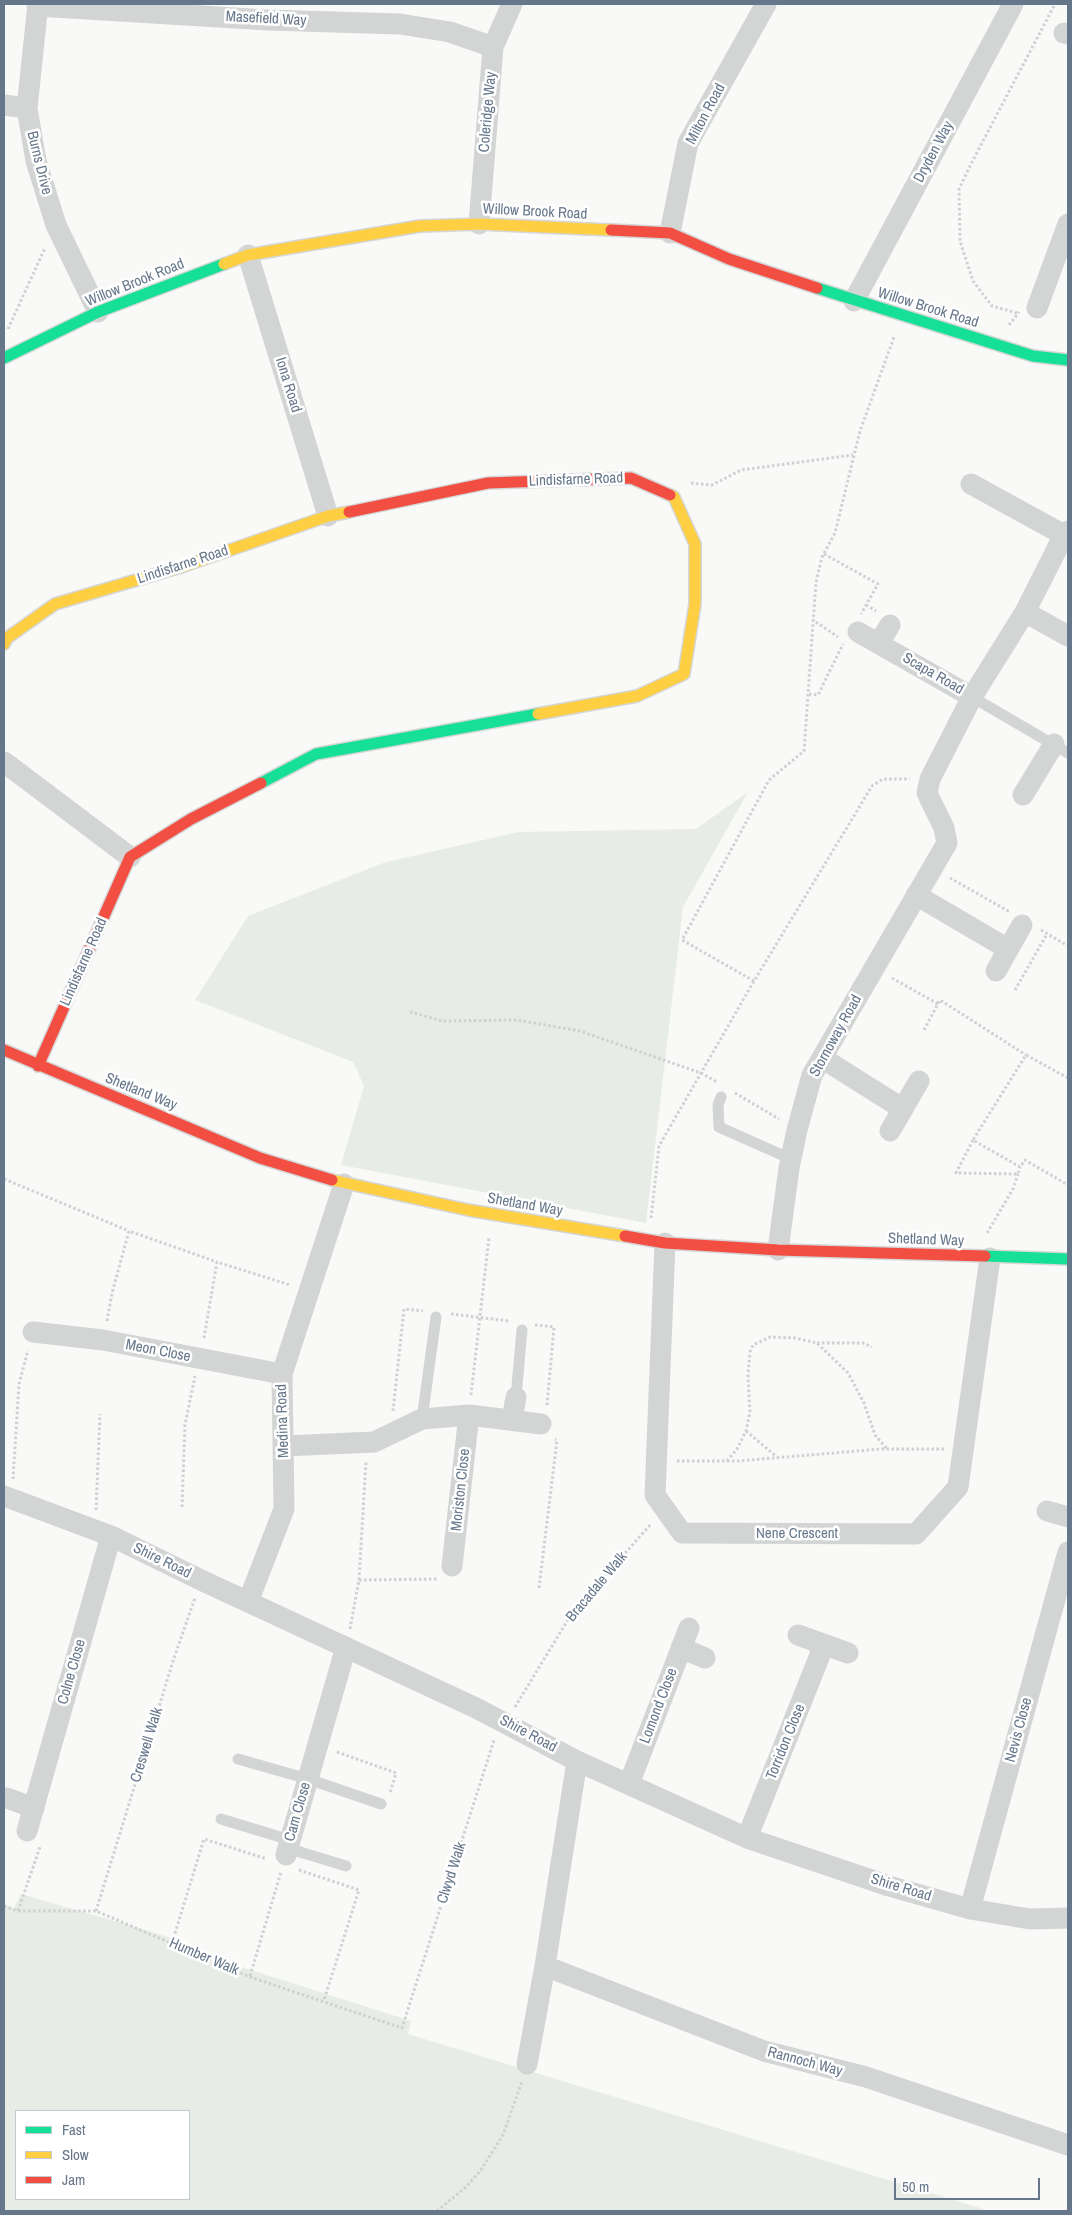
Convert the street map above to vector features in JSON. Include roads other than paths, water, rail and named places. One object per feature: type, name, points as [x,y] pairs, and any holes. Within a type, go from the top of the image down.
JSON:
[{"type":"street","name":"Coleridge Way","points":[[479,224],[493,47],[512,4]]},
{"type":"street","name":"Milton Road","points":[[670,233],[688,143],[766,4]]},
{"type":"street","name":"Dryden Way","points":[[854,301],[1013,4]]},
{"type":"street","name":"Masefield Way","points":[[37,5],[271,12],[400,24],[450,32],[493,47]]},
{"type":"street","name":"Burns Drive","points":[[37,5],[27,108],[36,161],[56,225],[98,312]]},
{"type":"street","points":[[4,105],[27,108]]},
{"type":"street","name":"Willow Brook Road","points":[[4,358],[98,312],[248,255],[420,226],[479,224],[670,233],[729,259],[854,301],[1033,356],[1068,360]]},
{"type":"street","points":[[1027,310],[1068,224]]},
{"type":"street","name":"Iona Road","points":[[248,255],[328,516]]},
{"type":"street","name":"Lindisfarne Road","points":[[4,644],[7,638],[55,604],[184,566],[328,516],[488,483],[631,478],[674,497],[695,544],[694,604],[684,674],[637,696],[316,754],[190,819],[130,857],[38,1066]]},
{"type":"street","name":"Scapa Road","points":[[857,626],[879,643],[972,697],[1024,612],[1066,533],[971,484]]},
{"type":"street","points":[[1024,612],[1068,636]]},
{"type":"street","points":[[879,643],[890,625]]},
{"type":"street","name":"Stornoway Road","points":[[778,1250],[797,1130],[812,1075],[947,843],[944,828],[927,792],[930,779],[972,697]]},
{"type":"street","points":[[1024,795],[1061,748]]},
{"type":"street","points":[[4,762],[130,857]]},
{"type":"street","points":[[916,895],[1008,949]]},
{"type":"street","points":[[996,971],[1026,923]]},
{"type":"street","name":"Shetland Way","points":[[4,1050],[38,1066],[260,1158],[344,1184],[492,1214],[657,1242],[778,1250],[1068,1258]]},
{"type":"street","points":[[822,1058],[903,1109]]},
{"type":"street","points":[[890,1131],[919,1081]]},
{"type":"street","name":"Medina Road","points":[[248,1602],[284,1509],[282,1374],[344,1184]]},
{"type":"street","name":"Nene Crescent","points":[[657,1242],[655,1495],[682,1533],[916,1534],[958,1487],[986,1257]]},
{"type":"street","name":"Meon Close","points":[[33,1332],[103,1340],[282,1374]]},
{"type":"street","points":[[512,1420],[516,1397]]},
{"type":"street","points":[[284,1446],[374,1442],[422,1419],[469,1415],[541,1424]]},
{"type":"street","name":"Moriston Close","points":[[452,1566],[469,1415]]},
{"type":"street","name":"Shire Road","points":[[6,1497],[102,1533],[500,1720],[577,1761],[685,1812],[747,1838],[889,1886],[970,1909],[1030,1919],[1068,1918]]},
{"type":"street","points":[[1047,1511],[1068,1517]]},
{"type":"street","name":"Colne Close","points":[[27,1831],[102,1533]]},
{"type":"street","name":"Nevis Close","points":[[970,1909],[1068,1552]]},
{"type":"street","name":"Lomond Close","points":[[629,1784],[689,1628]]},
{"type":"street","points":[[798,1634],[848,1653]]},
{"type":"street","name":"Torridon Close","points":[[747,1838],[824,1645]]},
{"type":"street","name":"Cam Close","points":[[286,1852],[346,1647]]},
{"type":"street","points":[[681,1648],[704,1658]]},
{"type":"street","points":[[526,2064],[545,1966],[577,1761]]},
{"type":"street","points":[[7,1798],[34,1808]]},
{"type":"street","name":"Rannoch Way","points":[[545,1966],[764,2051],[866,2077],[1068,2145]]},
{"type":"lane","points":[[972,697],[1061,748]]},
{"type":"lane","points":[[723,1092],[718,1105],[719,1127],[792,1159]]},
{"type":"lane","points":[[422,1419],[436,1314]]},
{"type":"lane","points":[[516,1397],[522,1325]]},
{"type":"lane","points":[[238,1760],[385,1800]]},
{"type":"lane","points":[[221,1819],[286,1852],[346,1866]]}]
